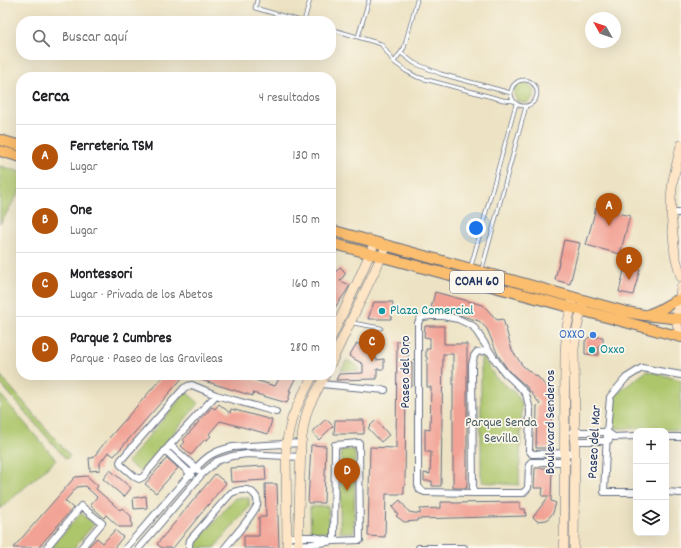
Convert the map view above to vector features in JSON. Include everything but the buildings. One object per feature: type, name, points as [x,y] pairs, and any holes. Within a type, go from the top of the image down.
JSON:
[{"type":"main road","points":[[0,140],[16,145]]},
{"type":"main road","points":[[681,145],[671,196],[675,255],[681,278]]},
{"type":"main road","points":[[0,151],[16,156]]},
{"type":"main road","name":"COAH 60","points":[[336,231],[626,312],[679,318]]},
{"type":"main road","points":[[336,327],[375,242]]},
{"type":"main road","name":"COAH 60","points":[[336,245],[681,336]]},
{"type":"main road","points":[[336,353],[388,245]]},
{"type":"main road","points":[[675,246],[681,261]]},
{"type":"main road","points":[[681,287],[678,327],[681,336]]},
{"type":"main road","name":"Boulevard Senderos","points":[[564,548],[565,352],[567,327],[574,297]]},
{"type":"main road","points":[[644,315],[660,310],[680,299]]},
{"type":"main road","name":"Boulevard Senderos","points":[[574,548],[574,349],[584,300]]},
{"type":"main road","points":[[287,543],[286,444],[292,418],[310,380]]},
{"type":"main road","points":[[298,543],[301,443],[304,423],[308,410],[323,380]]},
{"type":"street","points":[[671,213],[681,213]]},
{"type":"street","name":"Paseo del Oro","points":[[565,458],[532,454],[530,452],[530,410],[526,394],[505,373],[473,326],[458,319],[443,316],[430,316],[420,319],[418,323],[418,485],[420,490],[425,492],[523,493],[528,488],[529,465],[531,462],[574,458]]},
{"type":"street","points":[[472,493],[472,365],[474,356],[477,352],[489,350]]},
{"type":"street","name":"Paseo del Mar","points":[[633,492],[604,492],[606,441],[610,397],[626,378],[642,368],[681,375]]},
{"type":"street","points":[[321,384],[385,390]]},
{"type":"street","points":[[216,395],[142,477],[139,479],[135,478],[121,465],[121,460],[184,388],[188,386],[192,385],[216,395],[276,412]]},
{"type":"street","points":[[565,436],[607,432],[614,437]]},
{"type":"street","points":[[565,436],[575,436],[606,441],[614,437],[633,436]]},
{"type":"street","points":[[669,437],[681,437]]},
{"type":"street","points":[[126,548],[191,473],[207,457],[221,449],[232,447],[301,443]]},
{"type":"street","points":[[287,543],[312,544],[360,540],[359,443],[335,444],[334,541]]},
{"type":"street","points":[[170,445],[202,474]]},
{"type":"street","points":[[165,450],[198,480]]},
{"type":"street","points":[[138,548],[202,474],[217,461],[232,456],[246,454],[301,456]]},
{"type":"street","points":[[189,548],[188,545],[190,540],[230,493],[244,490],[251,491],[257,498],[257,506],[225,548]]},
{"type":"street","points":[[669,492],[681,492]]},
{"type":"street","points":[[46,548],[81,506],[102,523],[81,548]]},
{"type":"street","points":[[419,548],[464,548]]},
{"type":"lane","points":[[257,0],[255,8],[283,16]]},
{"type":"lane","points":[[305,16],[310,0]]},
{"type":"lane","points":[[358,37],[369,0]]},
{"type":"lane","points":[[394,62],[404,48],[418,0]]},
{"type":"lane","points":[[336,30],[381,44],[394,62],[417,77],[503,100],[513,101]]},
{"type":"lane","points":[[400,53],[414,63],[441,74],[510,93]]},
{"type":"lane","points":[[521,80],[525,80],[533,84],[537,91],[537,96],[532,103],[526,106],[520,106],[513,101],[510,93],[513,85],[521,80]]},
{"type":"lane","points":[[471,268],[516,104]]},
{"type":"lane","points":[[481,271],[526,106]]},
{"type":"lane","points":[[351,322],[381,328]]},
{"type":"green space","points":[[524,83],[531,86],[534,93],[531,100],[524,103],[517,100],[514,93],[517,86]]},
{"type":"green space","points":[[0,166],[16,171],[16,197],[0,224]]},
{"type":"green space","name":"Parque Senda Sevilla","points":[[481,353],[495,377],[515,393],[522,403],[519,485],[481,482]]},
{"type":"green space","points":[[347,360],[359,367],[359,371],[341,370]]},
{"type":"green space","points":[[647,371],[681,380],[681,430],[669,430],[669,428],[613,428],[615,395]]},
{"type":"green space","points":[[0,375],[70,456],[66,459],[0,383]]},
{"type":"green space","points":[[186,392],[199,403],[140,472],[127,462]]},
{"type":"green space","points":[[0,394],[56,460],[0,509]]},
{"type":"green space","points":[[341,450],[355,450],[354,532],[340,532]]},
{"type":"green space","points":[[235,498],[249,498],[249,507],[214,548],[199,548],[195,544]]},
{"type":"green space","points":[[328,506],[329,532],[311,532],[310,507]]},
{"type":"green space","points":[[81,513],[94,524],[74,548],[51,548]]},
{"type":"place","name":"Ferreteria TSM","points":[[609,226]]},
{"type":"place","name":"One","points":[[629,280]]},
{"type":"place","name":"Plaza Comercial","points":[[382,311]]},
{"type":"place","name":"OXXO","points":[[593,335]]},
{"type":"place","name":"Oxxo","points":[[592,350]]},
{"type":"place","name":"Montessori","points":[[372,362]]},
{"type":"place","name":"Parque 2 Cumbres","points":[[347,491]]}]
